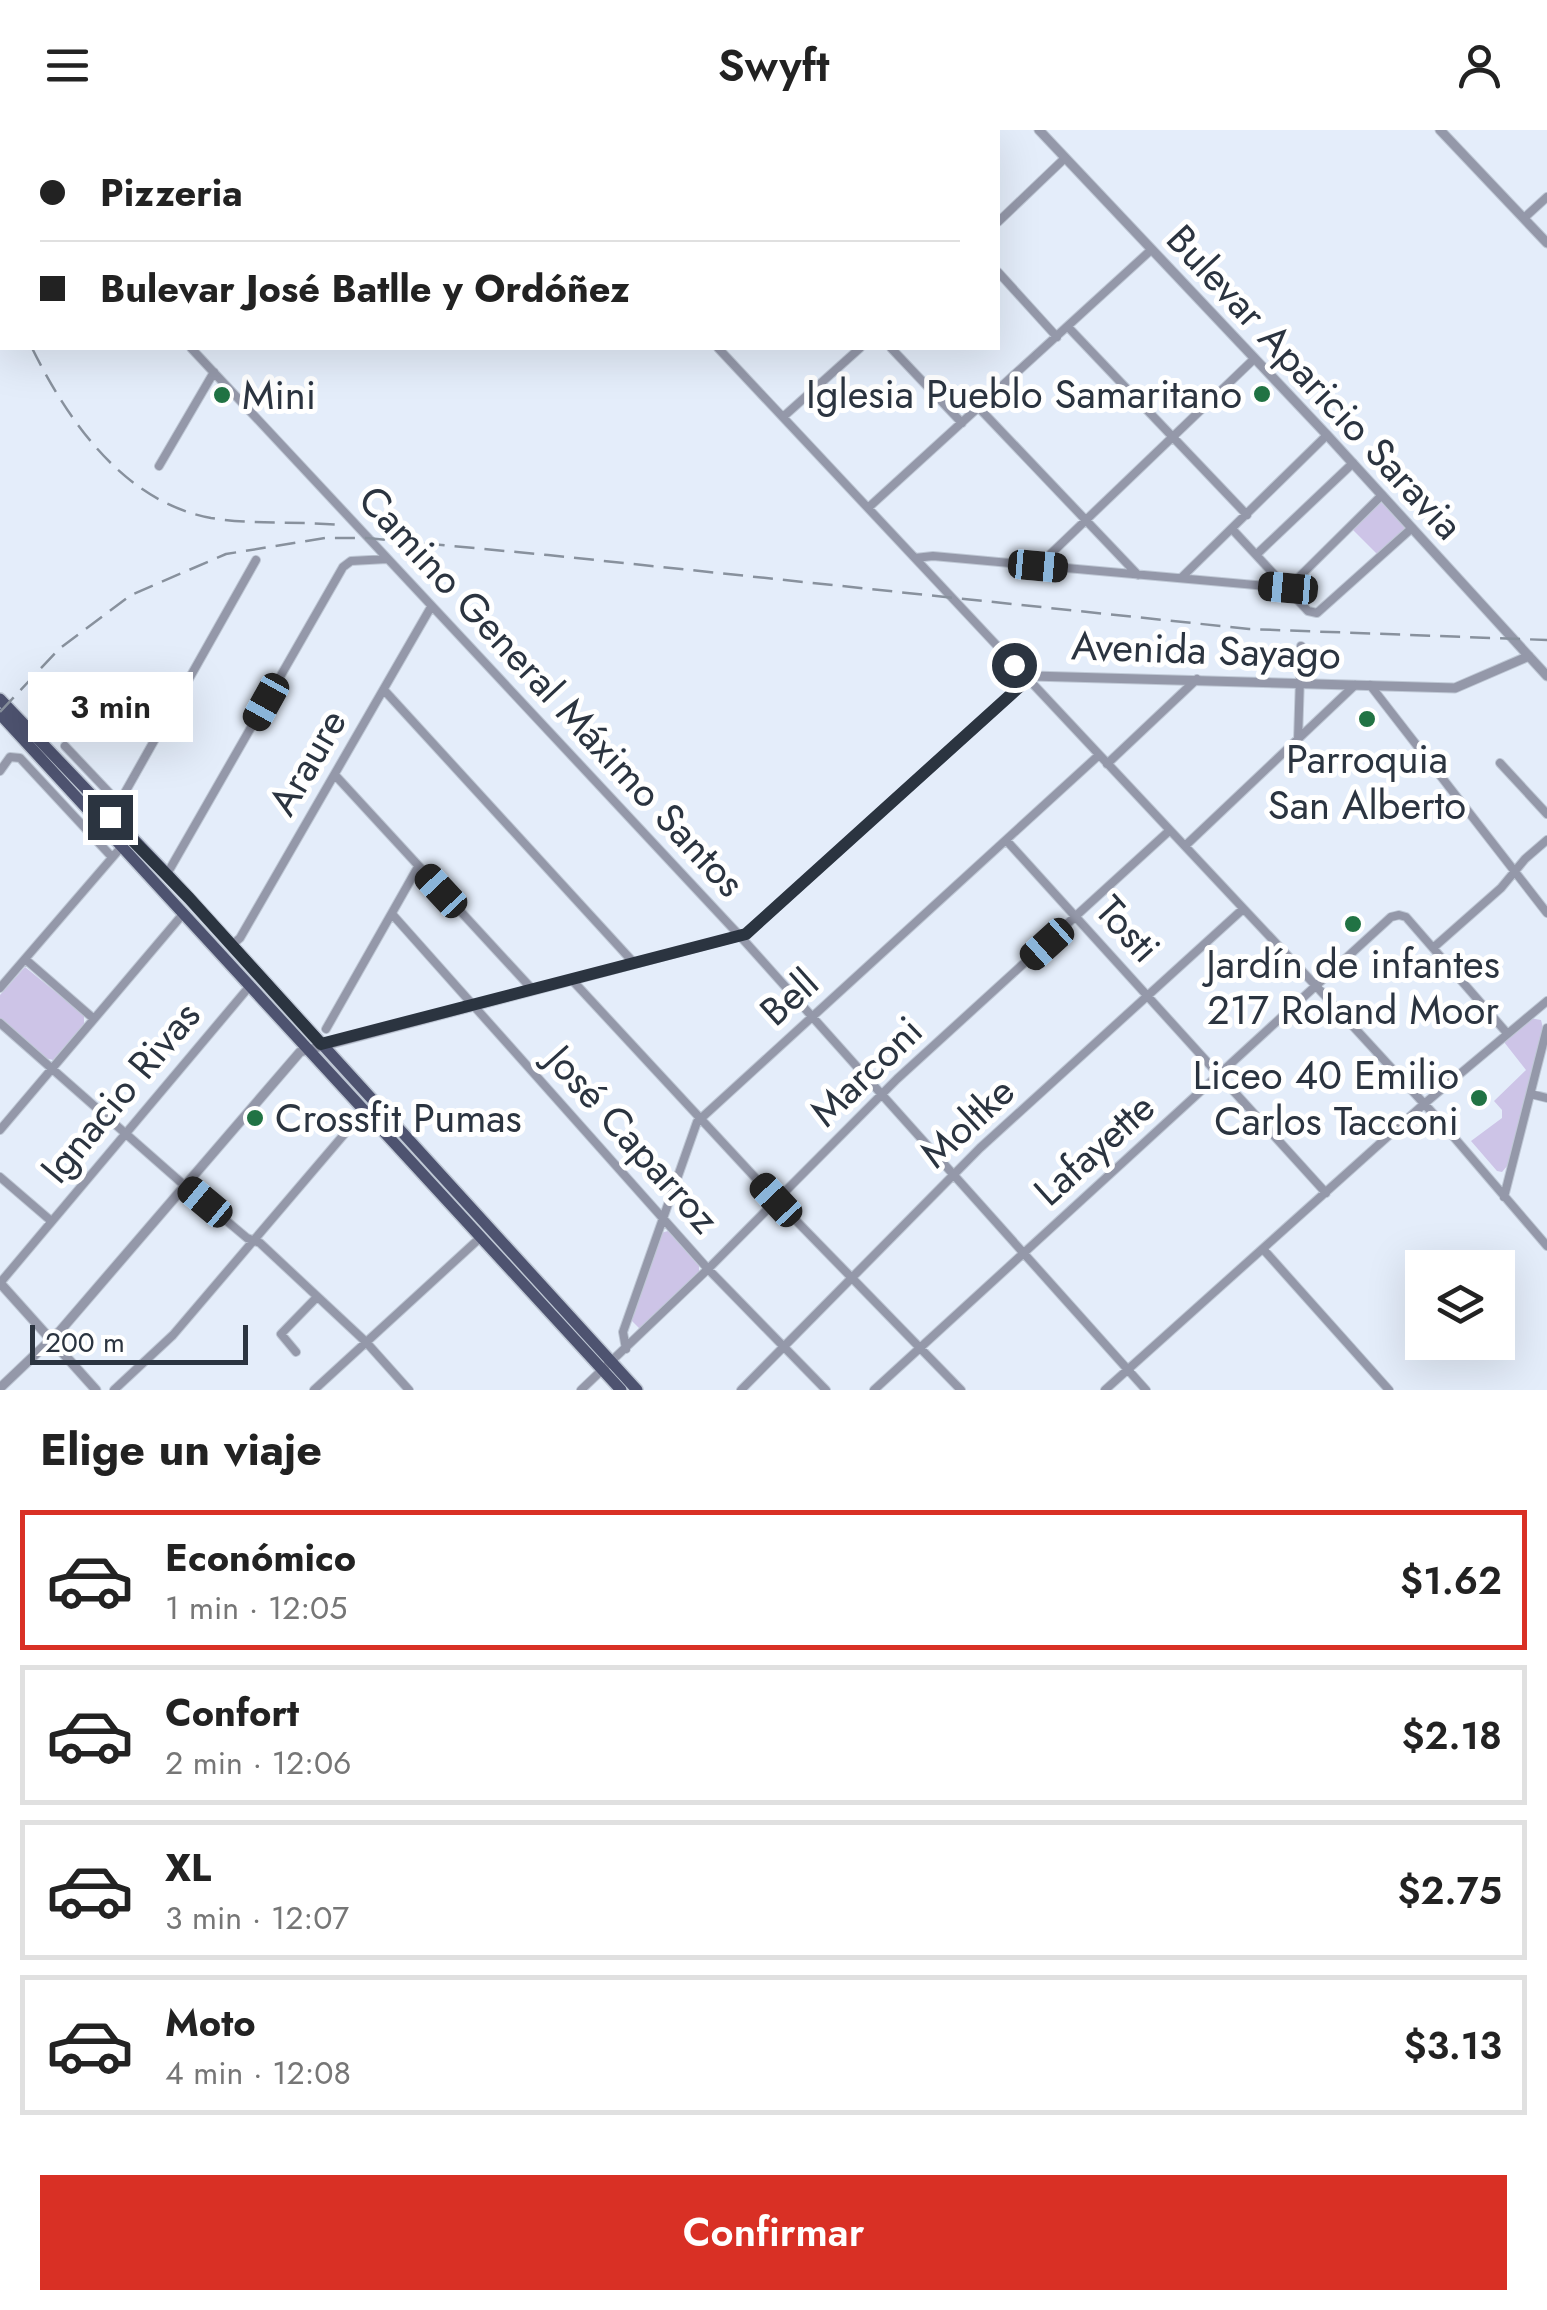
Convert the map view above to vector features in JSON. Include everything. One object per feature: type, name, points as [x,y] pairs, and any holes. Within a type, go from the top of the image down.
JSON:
[{"type":"main road","points":[[0,699],[249,988],[481,1236],[607,1366],[637,1390]]},
{"type":"main road","points":[[0,714],[107,820]]},
{"type":"main road","points":[[126,841],[167,874],[232,945],[607,1366],[621,1390]]},
{"type":"street","name":"Bulevar Aparicio Saravia","points":[[1039,130],[1328,435],[1545,672]]},
{"type":"street","points":[[1440,130],[1547,243]]},
{"type":"street","points":[[1000,220],[1065,158]]},
{"type":"street","points":[[1524,218],[1547,197]]},
{"type":"street","points":[[868,508],[1150,250]]},
{"type":"street","points":[[1000,274],[1057,336]]},
{"type":"street","points":[[1068,326],[1246,515]]},
{"type":"street","name":"Camino General Máximo Santos","points":[[193,350],[740,936],[1146,1390]]},
{"type":"street","points":[[720,350],[1317,987],[1547,1246]]},
{"type":"street","points":[[783,417],[858,350]]},
{"type":"street","points":[[893,350],[962,423]]},
{"type":"street","points":[[1038,566],[1254,359]]},
{"type":"street","points":[[160,466],[214,372]]},
{"type":"street","points":[[979,408],[1138,575]]},
{"type":"street","points":[[1181,578],[1328,435]]},
{"type":"street","points":[[1256,554],[1353,463]]},
{"type":"street","points":[[1288,588],[1382,495]]},
{"type":"street","points":[[1232,529],[1308,611],[1321,612],[1412,528]]},
{"type":"street","points":[[915,558],[933,556],[1288,588]]},
{"type":"street","points":[[107,820],[256,560]]},
{"type":"street","points":[[167,874],[343,567],[351,560],[388,560]]},
{"type":"street","name":"Araure","points":[[232,945],[240,938],[431,607]]},
{"type":"street","points":[[1298,740],[1301,646]]},
{"type":"street","name":"Avenida Sayago","points":[[0,1388],[51,1341],[293,1057],[321,1044],[740,936],[1035,675],[1455,688],[1529,656]]},
{"type":"street","points":[[1107,764],[1198,679]]},
{"type":"street","points":[[1184,846],[1356,685]]},
{"type":"street","points":[[1370,685],[1547,913]]},
{"type":"street","points":[[384,690],[634,963]]},
{"type":"street","points":[[65,746],[120,803]]},
{"type":"street","name":"Bell","points":[[626,1349],[623,1332],[694,1128],[701,1118],[1099,755]]},
{"type":"street","points":[[0,771],[8,758],[20,758],[111,856]]},
{"type":"street","points":[[1500,763],[1547,814]]},
{"type":"street","points":[[335,775],[532,989]]},
{"type":"street","name":"Marconi","points":[[607,1366],[883,1093],[1169,831]]},
{"type":"street","name":"Tosti","points":[[1006,840],[1326,1193]]},
{"type":"street","points":[[1506,1032],[1433,948],[1547,840]]},
{"type":"street","points":[[0,988],[126,841]]},
{"type":"street","points":[[326,1029],[418,867]]},
{"type":"street","name":"Moltke","points":[[742,1390],[954,1173],[1243,909]]},
{"type":"street","points":[[0,1130],[183,914]]},
{"type":"street","name":"José Caparroz","points":[[392,914],[708,1269],[826,1390]]},
{"type":"street","name":"Lafayette","points":[[874,1390],[1391,917],[1406,917],[1433,948]]},
{"type":"street","points":[[25,959],[94,1019]]},
{"type":"street","points":[[572,980],[776,1200],[961,1390]]},
{"type":"street","name":"Ignacio Rivas","points":[[0,1282],[249,988]]},
{"type":"street","points":[[1105,1390],[1424,1104],[1547,1001]]},
{"type":"street","points":[[0,1023],[184,1185],[254,1240],[366,1342],[409,1390]]},
{"type":"street","points":[[1504,1197],[1547,1028]]},
{"type":"street","points":[[1531,1094],[1547,1098]]},
{"type":"street","points":[[114,1390],[173,1335],[364,1111]]},
{"type":"street","points":[[0,1177],[50,1220]]},
{"type":"street","points":[[314,1390],[481,1236]]},
{"type":"street","points":[[1263,1249],[1389,1390]]},
{"type":"street","points":[[0,1282],[96,1390]]},
{"type":"street","points":[[296,1352],[281,1334],[317,1297]]},
{"type":"street","points":[[582,1390],[607,1366]]},
{"type":"shaded area","points":[[1381,502],[1406,528],[1378,555],[1352,529]]},
{"type":"shaded area","points":[[25,967],[84,1015],[84,1024],[53,1060],[45,1058],[0,1019],[0,995]]},
{"type":"shaded area","points":[[1530,1018],[1541,1020],[1543,1028],[1508,1165],[1502,1172],[1471,1141],[1502,1118],[1502,1110],[1494,1101],[1526,1070],[1504,1042]]},
{"type":"shaded area","points":[[668,1231],[699,1266],[699,1272],[640,1329],[631,1320],[661,1233]]},
{"type":"railway","points":[[33,350],[82,430],[102,454],[151,495],[211,518],[342,525]]},
{"type":"railway","points":[[0,712],[59,649],[131,595],[226,554],[325,538],[367,538],[548,555],[1249,629],[1547,640]]},
{"type":"place","name":"Iglesia Pueblo Samaritano","points":[[1262,394]]},
{"type":"place","name":"Mini","points":[[222,395]]},
{"type":"place","name":"Parroquia San Alberto","points":[[1367,719]]},
{"type":"place","name":"Jardín de infantes 217 Roland Moor","points":[[1353,924]]},
{"type":"place","name":"Liceo 40 Emilio Carlos Tacconi","points":[[1479,1098]]},
{"type":"place","name":"Crossfit Pumas","points":[[255,1118]]},
{"type":"route","points":[[110,817],[321,1044],[746,934],[1028,679],[1014,665]]}]
